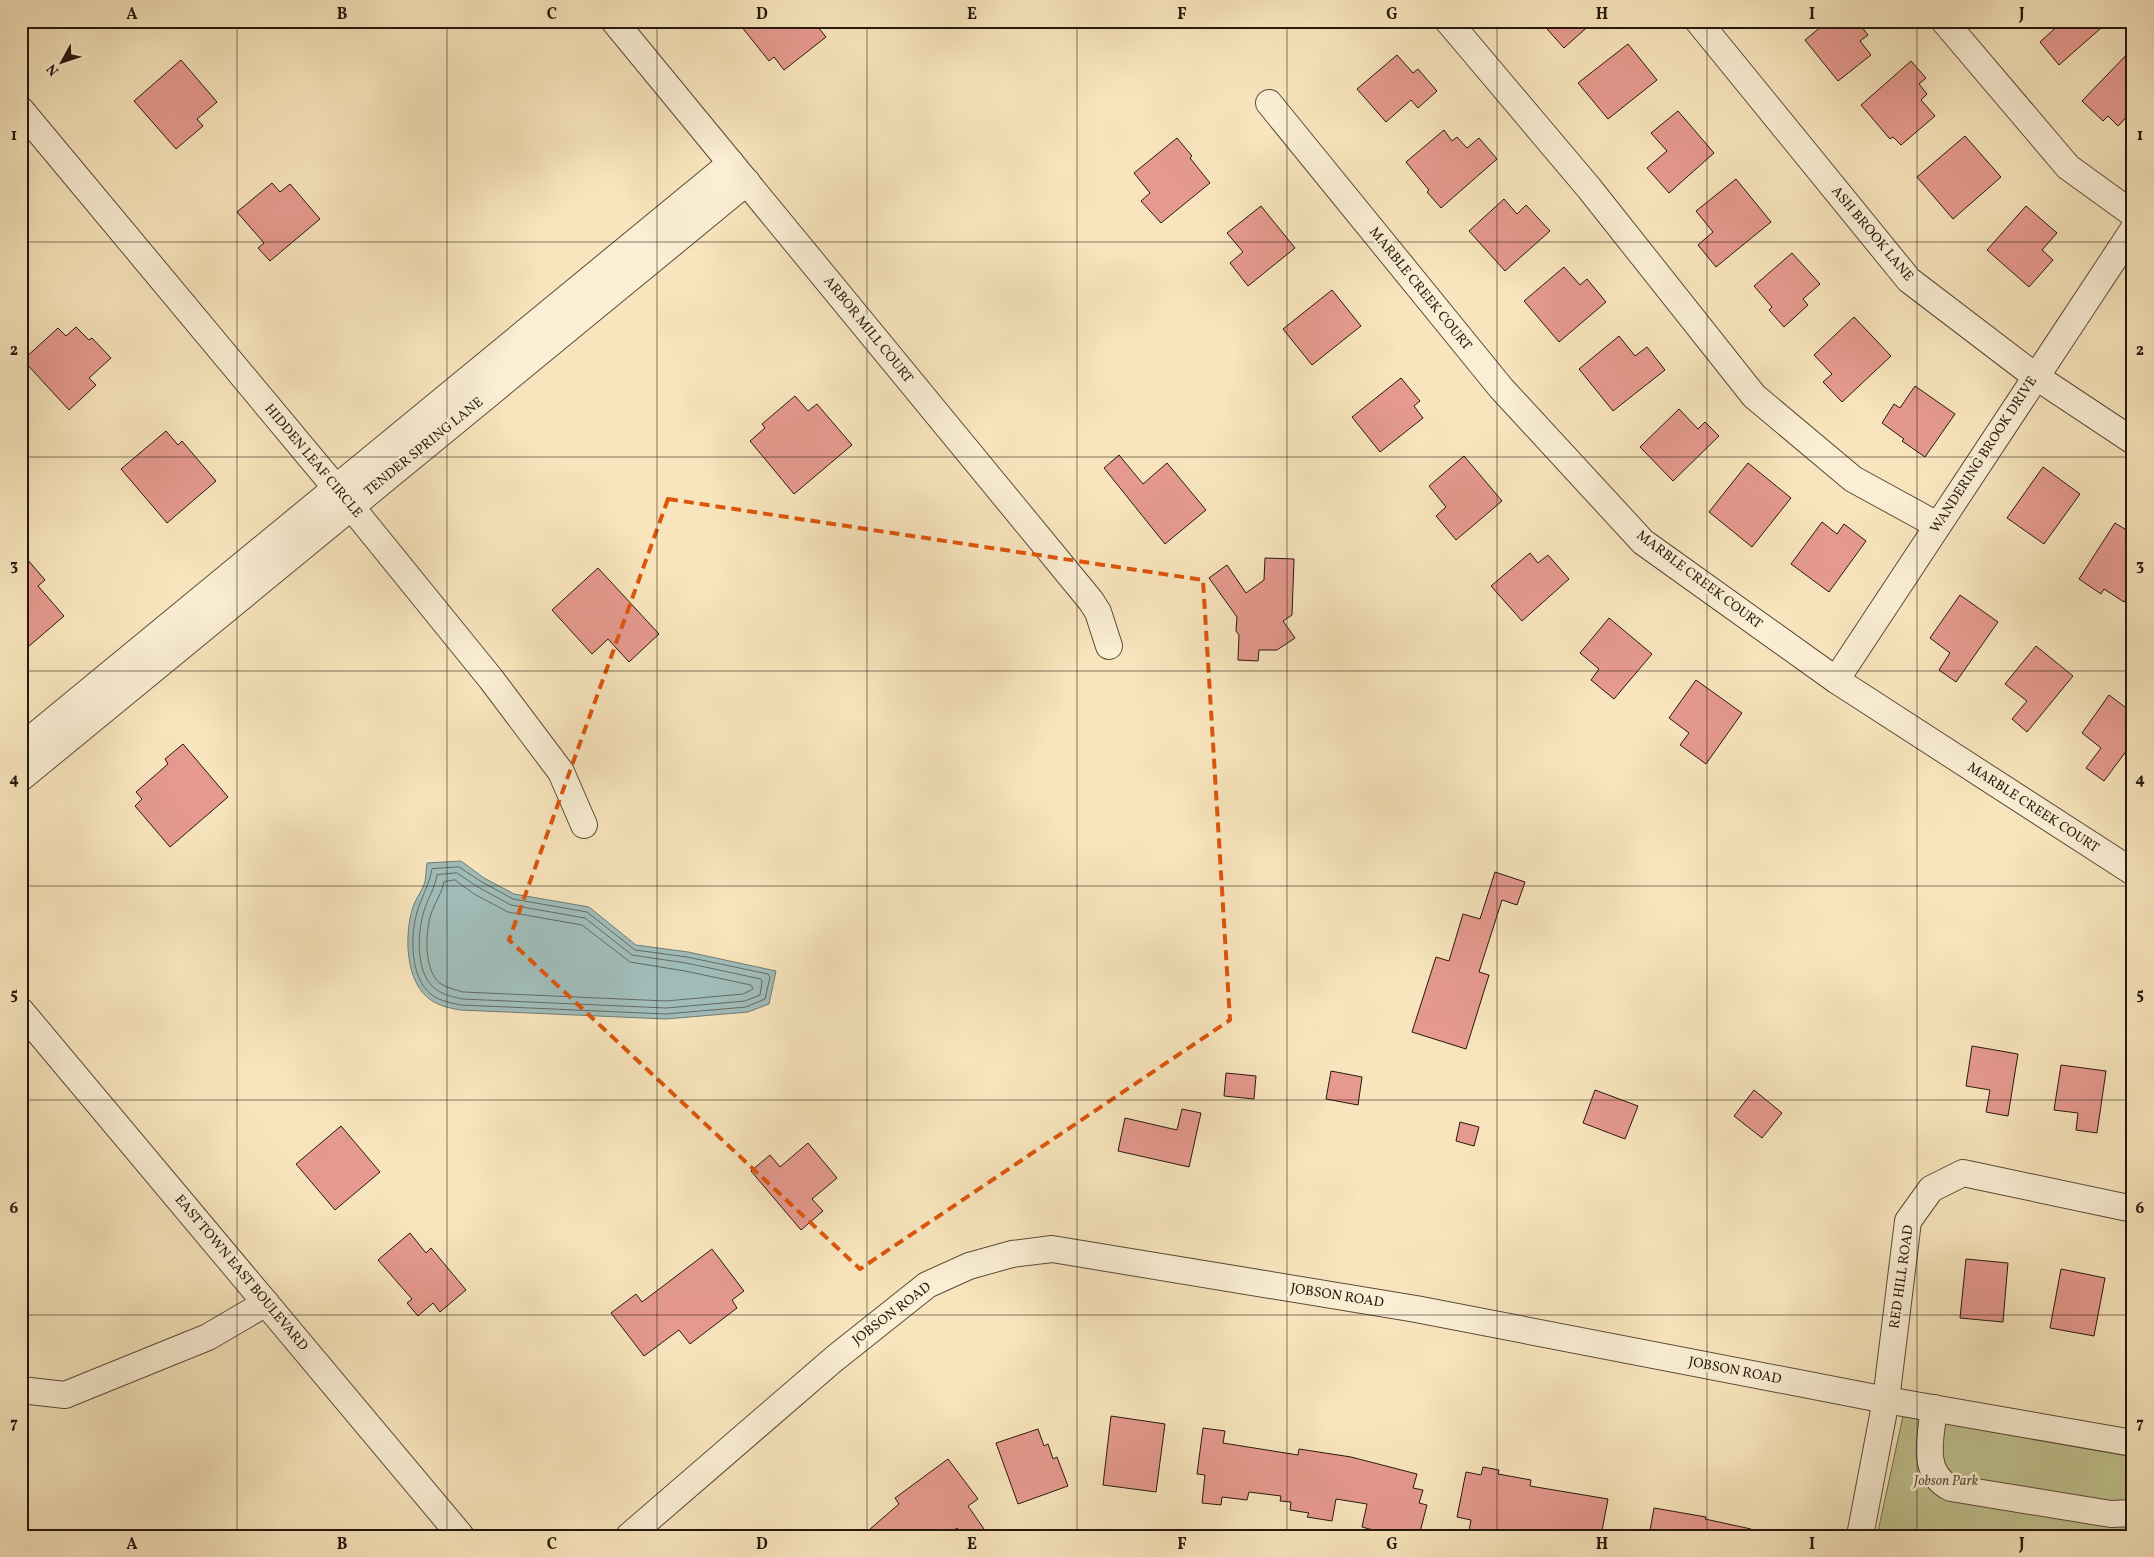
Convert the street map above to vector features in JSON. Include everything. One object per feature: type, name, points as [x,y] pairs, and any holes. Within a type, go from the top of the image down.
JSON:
[{"type":"street","name":"ARBOR MILL COURT","points":[[614,21],[1091,601],[1098,612],[1109,646]]},
{"type":"street","points":[[1448,21],[1589,188],[1754,396],[1853,479],[1937,525]]},
{"type":"street","name":"ASH BROOK LANE","points":[[1698,21],[1908,280],[2036,376],[2133,440]]},
{"type":"street","points":[[1944,21],[2068,167],[2133,214]]},
{"type":"street","name":"MARBLE CREEK COURT","points":[[1269,103],[1500,388],[1644,542],[1836,680],[2133,872]]},
{"type":"street","name":"HIDDEN LEAF CIRCLE","points":[[21,110],[491,679],[561,772],[568,784],[584,825]]},
{"type":"street","name":"TENDER SPRING LANE","points":[[21,778],[48,740],[739,172]]},
{"type":"street","name":"WANDERING BROOK DRIVE","points":[[1836,680],[2133,230]]},
{"type":"street","name":"TENDER SPRING LANE","points":[[21,747],[48,740]]},
{"type":"street","name":"EAST TOWN EAST BOULEVARD","points":[[21,1011],[461,1536]]},
{"type":"street","name":"RED HILL ROAD","points":[[1860,1536],[1886,1400],[1908,1221],[1931,1189],[1963,1173],[2133,1209]]},
{"type":"street","name":"JOBSON ROAD","points":[[629,1536],[834,1359],[927,1285],[969,1266],[1012,1254],[1052,1249],[1416,1309],[1886,1400],[2133,1443]]},
{"type":"street","points":[[21,1390],[65,1395],[208,1337],[266,1303]]},
{"type":"street","points":[[1934,1408],[1929,1463],[1933,1472],[1942,1483],[1951,1488],[2111,1514],[2133,1513]]},
{"type":"highlighted area","points":[[668,499],[1203,580],[1230,1020],[860,1269],[509,940]]},
{"type":"green space","name":"Jobson Park","points":[[1903,1416],[2133,1457],[2133,1536],[1877,1536]]},
{"type":"water","points":[[461,861],[484,878],[514,894],[589,907],[636,945],[688,952],[776,971],[769,1004],[748,1012],[666,1019],[460,1010],[438,1004],[422,992],[412,970],[408,944],[410,918],[414,904],[425,882],[427,863]]},
{"type":"building","points":[[737,21],[813,21],[826,37],[784,70],[774,57],[769,61]]},
{"type":"building","points":[[1540,21],[1594,21],[1564,48]]},
{"type":"building","points":[[1828,21],[1857,21],[1868,35],[1860,41],[1871,55],[1838,81],[1805,40]]},
{"type":"building","points":[[2063,21],[2109,21],[2059,65],[2040,42]]},
{"type":"building","points":[[1628,44],[1657,80],[1608,119],[1578,83]]},
{"type":"building","points":[[2133,48],[2133,110],[2118,126],[2108,116],[2103,121],[2082,101]]},
{"type":"building","points":[[1397,55],[1413,73],[1418,69],[1437,91],[1418,108],[1411,100],[1386,122],[1357,89]]},
{"type":"building","points":[[181,60],[217,102],[197,119],[203,126],[176,149],[134,101]]},
{"type":"building","points":[[1911,61],[1926,78],[1919,84],[1927,94],[1921,100],[1935,116],[1901,145],[1893,137],[1890,139],[1861,105]]},
{"type":"building","points":[[1678,111],[1714,153],[1669,193],[1647,168],[1667,151],[1651,133]]},
{"type":"building","points":[[1444,130],[1452,141],[1457,137],[1467,148],[1479,138],[1497,159],[1441,208],[1406,162]]},
{"type":"building","points":[[1965,136],[2001,177],[1953,219],[1917,177]]},
{"type":"building","points":[[1177,138],[1210,183],[1161,223],[1141,201],[1150,193],[1134,173]]},
{"type":"building","points":[[1736,179],[1771,222],[1716,267],[1698,245],[1713,232],[1696,211]]},
{"type":"building","points":[[272,183],[280,192],[290,184],[320,219],[270,261],[258,248],[264,243],[237,212]]},
{"type":"building","points":[[1504,199],[1517,214],[1526,205],[1550,231],[1505,271],[1469,231]]},
{"type":"building","points":[[1261,206],[1295,248],[1248,286],[1230,263],[1243,252],[1227,233]]},
{"type":"building","points":[[2026,206],[2057,233],[2042,250],[2053,260],[2029,287],[1987,250]]},
{"type":"building","points":[[1792,253],[1820,284],[1803,299],[1808,305],[1784,327],[1769,310],[1772,307],[1754,286]]},
{"type":"building","points":[[1564,267],[1580,285],[1587,279],[1606,302],[1559,342],[1524,301]]},
{"type":"building","points":[[1332,290],[1361,326],[1312,365],[1283,329]]},
{"type":"building","points":[[1854,317],[1891,356],[1842,402],[1823,382],[1832,374],[1814,355]]},
{"type":"building","points":[[76,327],[89,340],[92,338],[111,358],[89,378],[96,385],[69,410],[23,360],[58,328],[66,336]]},
{"type":"building","points":[[1619,336],[1635,356],[1647,347],[1665,370],[1613,411],[1579,369]]},
{"type":"building","points":[[1401,378],[1420,401],[1414,406],[1423,418],[1380,452],[1352,417]]},
{"type":"building","points":[[1915,386],[1955,414],[1925,457],[1902,441],[1904,439],[1882,423],[1894,404],[1900,408]]},
{"type":"building","points":[[795,396],[808,411],[817,404],[852,445],[794,494],[750,441],[765,428],[762,424]]},
{"type":"building","points":[[1679,409],[1698,429],[1705,422],[1719,436],[1673,481],[1640,447]]},
{"type":"building","points":[[166,431],[178,445],[182,441],[216,481],[167,523],[121,469]]},
{"type":"building","points":[[1119,455],[1143,484],[1167,463],[1206,510],[1165,544],[1104,468]]},
{"type":"building","points":[[1464,456],[1502,501],[1456,540],[1436,516],[1446,507],[1429,486]]},
{"type":"building","points":[[1748,463],[1791,498],[1752,547],[1709,512]]},
{"type":"building","points":[[2043,467],[2080,494],[2044,544],[2007,518]]},
{"type":"building","points":[[1822,522],[1837,534],[1844,524],[1866,541],[1829,592],[1791,564]]},
{"type":"building","points":[[2115,523],[2128,531],[2126,536],[2133,540],[2133,588],[2124,602],[2104,589],[2101,594],[2079,579]]},
{"type":"building","points":[[21,552],[45,580],[38,586],[64,616],[21,653]]},
{"type":"building","points":[[1530,553],[1538,563],[1548,555],[1569,579],[1522,621],[1491,586]]},
{"type":"building","points":[[1265,558],[1294,559],[1292,615],[1283,621],[1295,638],[1277,650],[1259,650],[1258,661],[1238,660],[1239,635],[1236,631],[1237,617],[1209,578],[1227,565],[1246,593],[1264,580]]},
{"type":"building","points":[[598,568],[659,634],[629,662],[608,639],[592,654],[552,610]]},
{"type":"building","points":[[1960,595],[1998,622],[1956,682],[1939,670],[1950,653],[1930,638]]},
{"type":"building","points":[[1609,618],[1652,654],[1614,699],[1591,680],[1599,669],[1580,653]]},
{"type":"building","points":[[2036,646],[2073,676],[2027,732],[2012,719],[2027,701],[2005,684]]},
{"type":"building","points":[[1696,680],[1742,713],[1706,764],[1680,745],[1689,733],[1669,718]]},
{"type":"building","points":[[2109,695],[2133,713],[2133,742],[2104,781],[2086,768],[2101,748],[2082,733]]},
{"type":"building","points":[[183,744],[228,797],[170,847],[135,806],[142,799],[136,792],[168,764],[165,759]]},
{"type":"building","points":[[1495,872],[1525,882],[1517,905],[1502,900],[1479,972],[1489,975],[1466,1049],[1412,1032],[1436,957],[1449,961],[1463,914],[1480,919]]},
{"type":"building","points":[[1972,1046],[2018,1054],[2008,1116],[1986,1112],[1990,1090],[1966,1086]]},
{"type":"building","points":[[2061,1065],[2106,1071],[2097,1133],[2076,1130],[2078,1113],[2054,1110]]},
{"type":"building","points":[[1331,1071],[1362,1077],[1358,1105],[1326,1099]]},
{"type":"building","points":[[1226,1073],[1256,1076],[1254,1099],[1224,1096]]},
{"type":"building","points":[[1595,1090],[1638,1106],[1625,1139],[1583,1123]]},
{"type":"building","points":[[1754,1090],[1782,1113],[1762,1138],[1734,1116]]},
{"type":"building","points":[[1182,1109],[1201,1113],[1189,1167],[1118,1151],[1125,1118],[1177,1130]]},
{"type":"building","points":[[1460,1122],[1479,1127],[1474,1146],[1456,1141]]},
{"type":"building","points":[[341,1126],[380,1172],[335,1210],[296,1164]]},
{"type":"building","points":[[808,1143],[837,1178],[812,1199],[823,1211],[801,1230],[751,1171],[770,1155],[780,1167]]},
{"type":"building","points":[[410,1233],[426,1253],[431,1248],[466,1290],[440,1312],[433,1303],[418,1316],[407,1303],[412,1299],[378,1260]]},
{"type":"building","points":[[712,1249],[744,1291],[732,1300],[737,1308],[690,1344],[679,1330],[644,1356],[611,1313],[636,1294],[642,1302]]},
{"type":"building","points":[[1966,1259],[2008,1263],[2003,1322],[1960,1318]]},
{"type":"building","points":[[2061,1269],[2105,1278],[2094,1336],[2050,1328]]},
{"type":"building","points":[[1111,1416],[1165,1424],[1156,1492],[1103,1485]]},
{"type":"building","points":[[1203,1428],[1225,1431],[1223,1443],[1298,1455],[1299,1449],[1351,1457],[1417,1474],[1413,1488],[1423,1490],[1419,1503],[1427,1505],[1419,1536],[1400,1531],[1399,1536],[1395,1536],[1362,1527],[1367,1504],[1336,1499],[1332,1521],[1307,1517],[1309,1513],[1290,1510],[1291,1502],[1280,1501],[1281,1496],[1249,1492],[1247,1500],[1222,1497],[1221,1505],[1202,1503],[1205,1475],[1197,1474]]},
{"type":"building","points":[[1038,1429],[1044,1446],[1048,1444],[1053,1459],[1057,1457],[1068,1486],[1018,1504],[996,1443]]},
{"type":"building","points":[[948,1459],[978,1499],[968,1506],[984,1529],[975,1536],[963,1536],[957,1528],[946,1536],[862,1536],[899,1504],[895,1498]]},
{"type":"building","points":[[1483,1467],[1499,1470],[1498,1474],[1531,1480],[1530,1486],[1608,1499],[1601,1536],[1468,1536],[1471,1520],[1457,1517],[1466,1472],[1481,1475]]},
{"type":"building","points":[[1654,1508],[1706,1517],[1705,1519],[1751,1529],[1750,1536],[1649,1536]]}]
